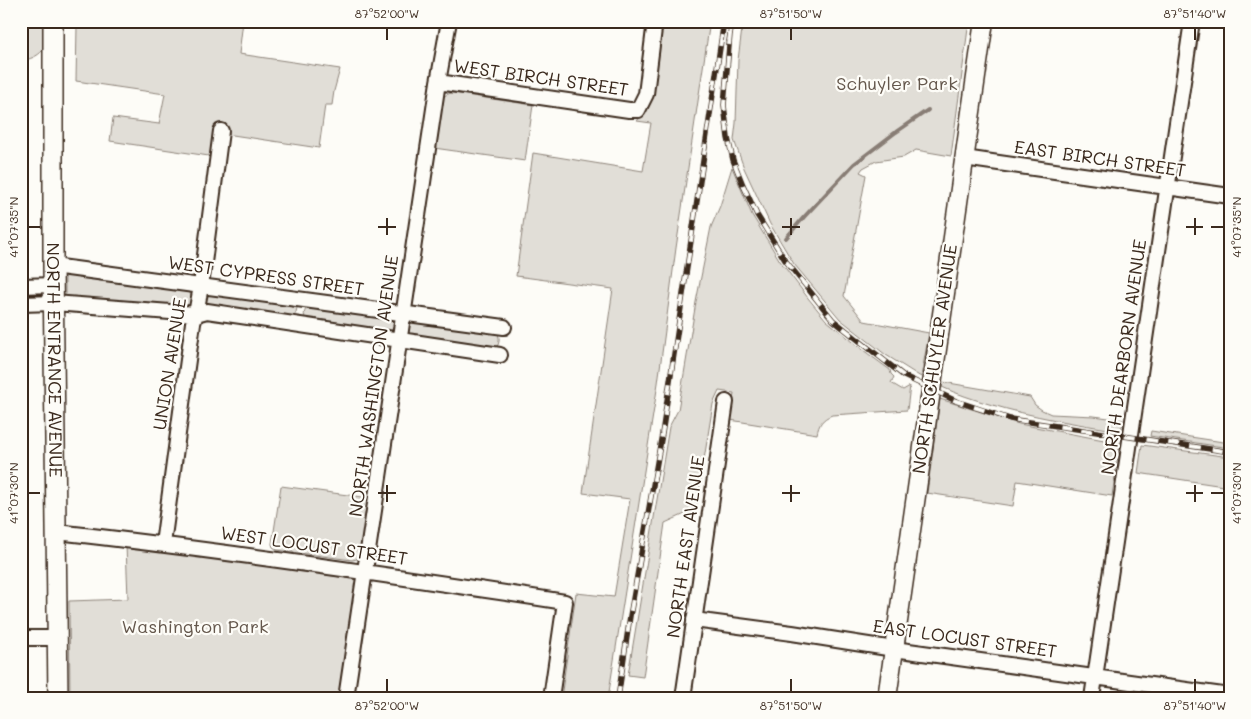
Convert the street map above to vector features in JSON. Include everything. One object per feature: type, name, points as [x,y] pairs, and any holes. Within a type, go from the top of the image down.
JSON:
[{"type":"main road","name":"NORTH ENTRANCE AVENUE","points":[[52,21],[58,698]]},
{"type":"street","name":"NORTH WASHINGTON AVENUE","points":[[346,698],[438,82],[449,21]]},
{"type":"street","name":"WEST BIRCH STREET","points":[[438,82],[638,110],[646,94],[655,21]]},
{"type":"street","name":"NORTH SCHUYLER AVENUE","points":[[887,698],[984,21]]},
{"type":"street","name":"NORTH DEARBORN AVENUE","points":[[1092,698],[1192,21]]},
{"type":"street","name":"UNION AVENUE","points":[[163,544],[194,323],[201,286],[221,131]]},
{"type":"street","name":"EAST BIRCH STREET","points":[[964,158],[1230,196]]},
{"type":"street","name":"WEST CYPRESS STREET","points":[[53,266],[504,327]]},
{"type":"street","points":[[21,286],[54,294],[196,314],[206,311],[500,354]]},
{"type":"street","points":[[21,304],[54,294]]},
{"type":"street","name":"NORTH EAST AVENUE","points":[[683,698],[726,402]]},
{"type":"street","name":"WEST LOCUST STREET","points":[[57,532],[366,571],[565,602],[551,698]]},
{"type":"street","name":"EAST LOCUST STREET","points":[[694,620],[1230,696]]},
{"type":"street","points":[[21,638],[57,638]]},
{"type":"green space","points":[[21,21],[44,21],[43,50],[33,57],[21,61]]},
{"type":"green space","points":[[69,21],[243,21],[239,54],[340,69],[332,105],[325,105],[319,148],[226,134],[222,158],[110,141],[113,118],[159,124],[165,94],[76,81],[77,26]]},
{"type":"green space","points":[[662,21],[710,21],[658,383],[608,698],[561,698],[576,593],[614,597],[630,499],[583,493],[613,289],[516,276],[533,153],[643,171],[651,123],[637,121],[646,110],[652,98]]},
{"type":"green space","name":"Schuyler Park","points":[[743,21],[969,21],[951,156],[916,150],[904,157],[876,161],[863,168],[860,172],[866,175],[844,296],[864,321],[929,333],[921,377],[886,355],[840,319],[794,264],[770,224],[744,168],[734,140],[738,60]]},
{"type":"green space","points":[[452,93],[533,105],[525,161],[434,148],[441,101],[445,95]]},
{"type":"green space","points":[[732,167],[752,215],[780,261],[808,298],[826,320],[890,370],[894,377],[891,383],[903,390],[910,386],[907,410],[832,415],[822,422],[817,434],[730,420],[734,393],[719,391],[713,404],[696,509],[665,523],[643,677],[628,675],[669,427],[678,410],[711,227],[720,206]]},
{"type":"green space","points":[[69,273],[195,290],[192,307],[67,299],[65,296],[65,279]]},
{"type":"green space","points":[[208,291],[297,305],[297,310],[293,317],[207,306],[205,298]]},
{"type":"green space","points":[[308,306],[396,319],[395,326],[390,332],[306,320],[304,313]]},
{"type":"green space","points":[[410,320],[497,332],[499,342],[496,348],[411,336],[408,328]]},
{"type":"green space","points":[[943,382],[1030,397],[1035,405],[1051,414],[1094,416],[1123,420],[1121,431],[1005,409],[948,390],[942,387]]},
{"type":"green space","points":[[940,399],[1019,424],[1120,443],[1112,496],[1017,481],[1013,506],[927,493]]},
{"type":"green space","points":[[1151,431],[1230,443],[1230,448],[1150,436]]},
{"type":"green space","points":[[1142,445],[1230,457],[1230,487],[1138,473]]},
{"type":"green space","points":[[281,486],[370,498],[360,555],[357,559],[352,560],[277,550],[273,547]]},
{"type":"green space","name":"Washington Park","points":[[126,545],[360,580],[342,698],[70,698],[69,601],[128,599]]},
{"type":"waterway","points":[[786,238],[854,164],[928,110]]},
{"type":"railway","points":[[618,698],[630,616],[662,434],[724,21]]},
{"type":"railway","points":[[729,41],[732,21]]},
{"type":"railway","points":[[730,34],[724,105],[733,160],[757,215],[785,260],[833,320],[904,376],[956,401],[1010,419],[1230,452]]}]
